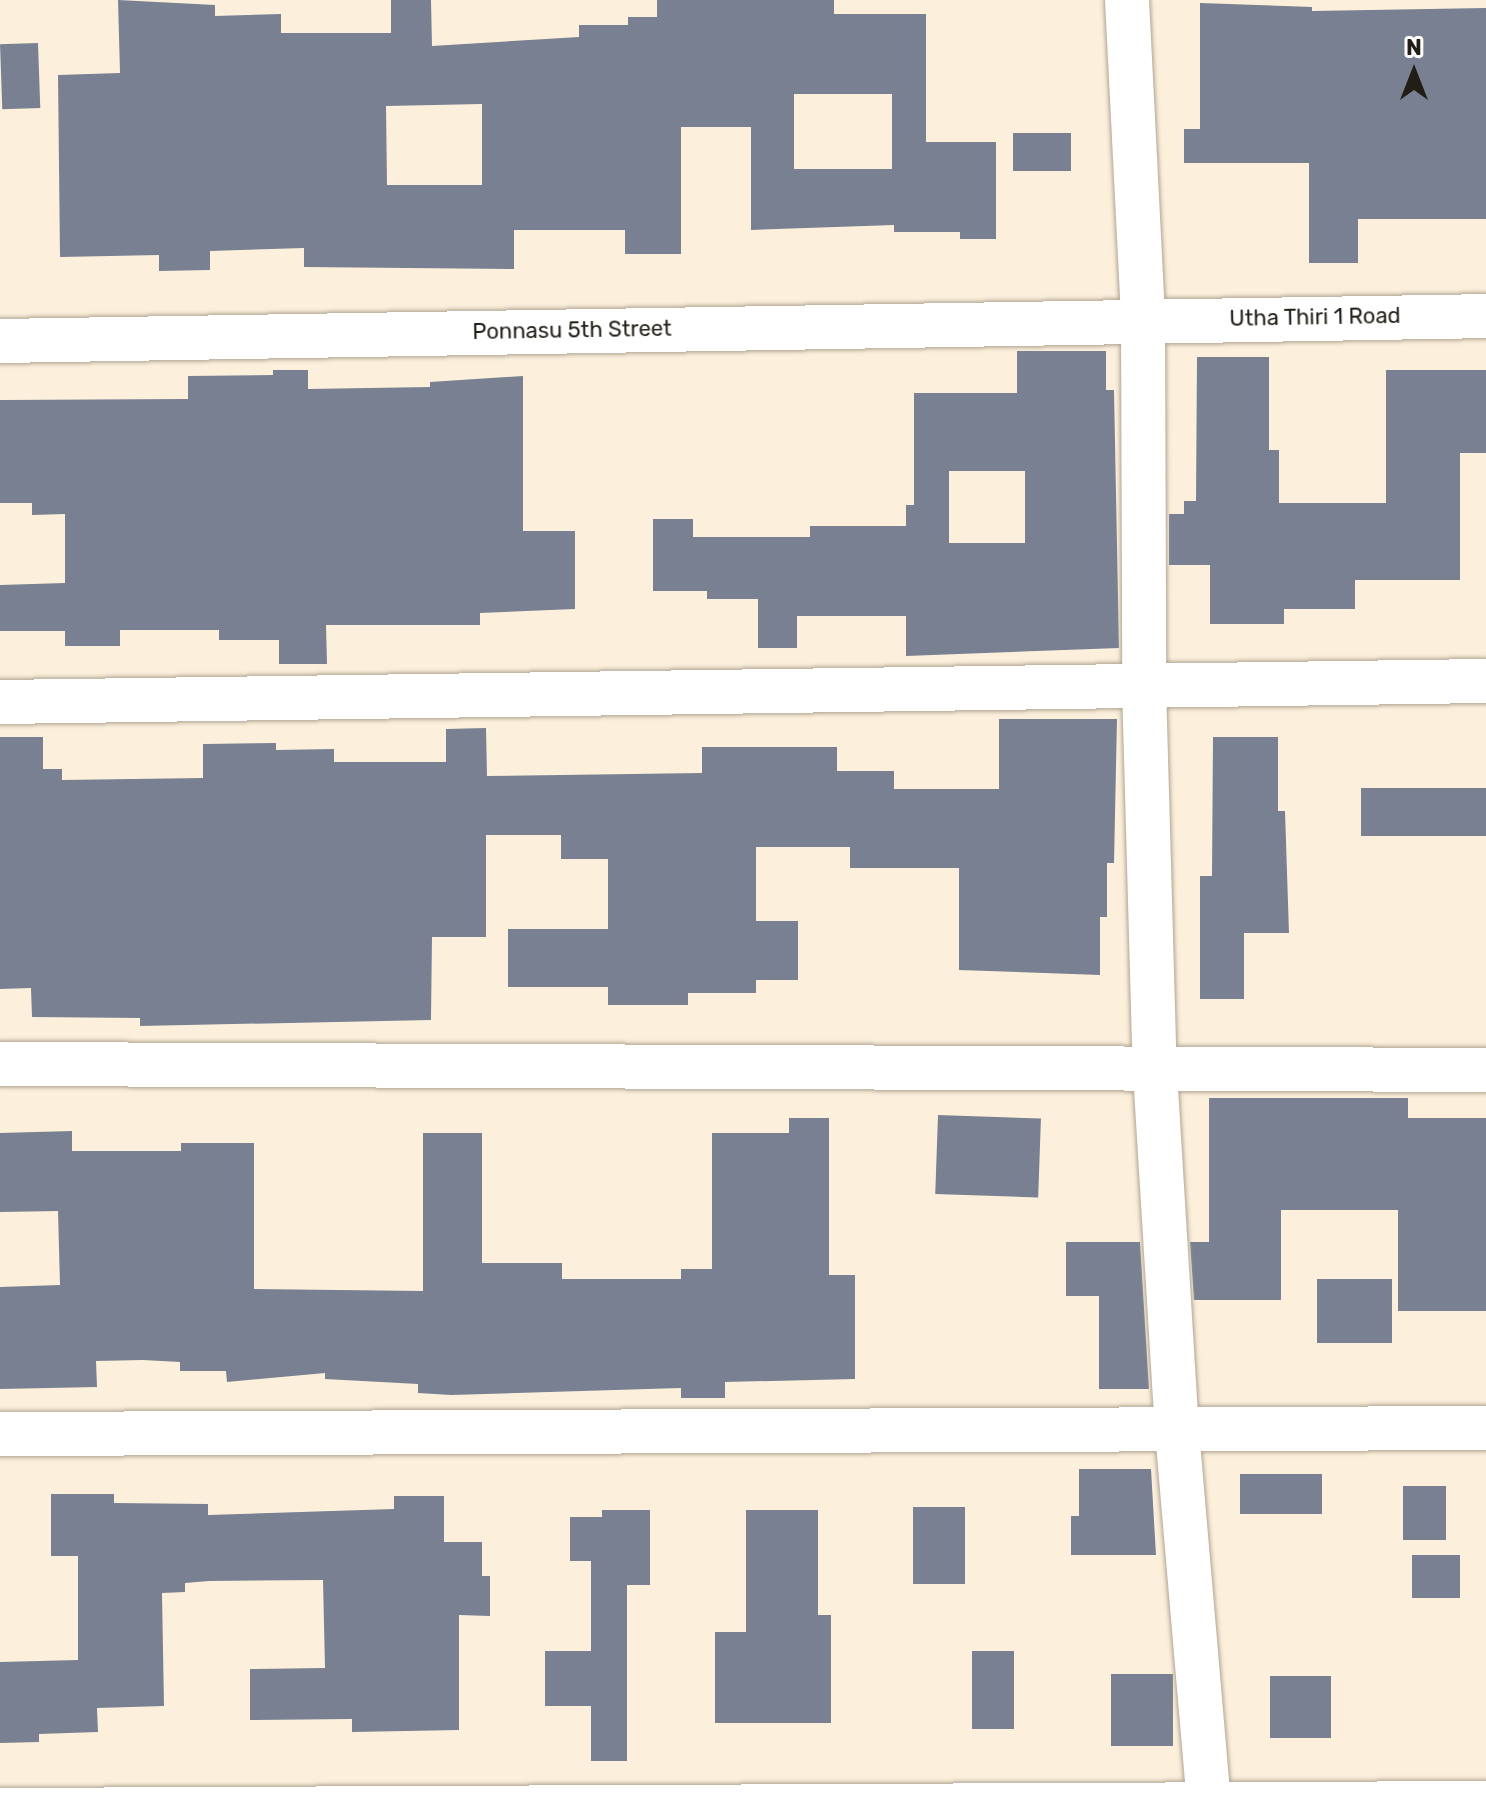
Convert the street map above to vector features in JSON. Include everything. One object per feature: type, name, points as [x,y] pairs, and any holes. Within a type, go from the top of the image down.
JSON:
[{"type":"street","points":[[1127,0],[1143,319],[1144,686],[1155,1072],[1177,1431],[1210,1812]]},
{"type":"street","name":"Utha Thiri 1 Road","points":[[1143,319],[1486,316]]},
{"type":"street","name":"Ponnasu 5th Street","points":[[0,341],[1143,319]]},
{"type":"street","points":[[0,702],[1486,681]]},
{"type":"street","points":[[0,1064],[1155,1072],[1486,1070]]},
{"type":"street","points":[[0,1434],[1486,1428]]},
{"type":"street","points":[[0,1810],[1210,1812],[1486,1803]]},
{"type":"building","points":[[118,0],[215,5],[215,16],[281,14],[281,33],[391,33],[391,0],[431,0],[432,46],[579,37],[579,25],[628,25],[628,17],[657,17],[657,0],[834,0],[834,14],[926,14],[926,142],[996,142],[996,239],[960,239],[960,232],[894,232],[894,225],[751,230],[751,127],[681,127],[681,254],[625,254],[625,230],[514,230],[514,269],[304,267],[304,248],[210,251],[210,270],[159,271],[159,255],[60,257],[58,75],[120,73]],"holes":[[[794,94],[892,94],[892,169],[794,169]],[[482,104],[482,185],[387,185],[386,106]]]},
{"type":"building","points":[[1200,3],[1312,7],[1312,11],[1486,8],[1486,219],[1358,219],[1358,263],[1309,263],[1309,163],[1184,163],[1184,129],[1200,129]]},
{"type":"building","points":[[38,43],[40,108],[2,109],[0,44]]},
{"type":"building","points":[[1013,133],[1071,133],[1071,171],[1013,171]]},
{"type":"building","points":[[1017,351],[1106,351],[1106,390],[1114,390],[1119,648],[906,656],[906,616],[797,616],[797,648],[758,648],[758,599],[707,599],[707,591],[653,591],[653,519],[693,519],[693,537],[810,537],[810,526],[906,526],[906,505],[914,505],[914,393],[1017,393]],"holes":[[[949,471],[1025,471],[1025,543],[949,543]]]},
{"type":"building","points":[[1197,357],[1269,357],[1269,450],[1279,450],[1279,503],[1386,503],[1386,370],[1486,370],[1486,453],[1460,453],[1460,580],[1355,580],[1355,609],[1284,609],[1284,624],[1210,624],[1210,565],[1169,565],[1169,514],[1184,514],[1184,501],[1196,501]]},
{"type":"building","points":[[273,370],[308,370],[308,389],[430,387],[430,382],[523,376],[523,531],[575,531],[575,609],[480,613],[480,625],[326,625],[327,664],[279,664],[279,640],[219,640],[219,630],[120,630],[120,646],[65,646],[65,631],[0,631],[0,585],[65,583],[65,514],[32,515],[32,503],[0,503],[0,400],[188,399],[188,376],[273,375]]},
{"type":"building","points":[[999,719],[1117,719],[1114,863],[1107,863],[1107,917],[1100,917],[1100,975],[959,970],[959,868],[850,868],[850,847],[756,847],[756,921],[798,921],[798,980],[756,980],[756,993],[688,993],[688,1005],[608,1005],[608,987],[508,987],[508,929],[608,929],[608,859],[561,859],[561,835],[486,835],[486,937],[432,937],[431,1020],[140,1026],[140,1018],[32,1017],[31,988],[0,989],[0,737],[43,737],[43,769],[62,769],[62,780],[203,778],[203,744],[276,743],[276,750],[334,749],[334,762],[446,762],[446,729],[486,728],[487,776],[702,773],[702,747],[837,747],[837,771],[894,771],[894,789],[999,789]]},
{"type":"building","points":[[1213,737],[1278,737],[1278,811],[1285,811],[1289,933],[1244,933],[1244,999],[1200,999],[1200,876],[1212,876]]},
{"type":"building","points":[[1361,788],[1486,788],[1486,836],[1361,836]]},
{"type":"building","points":[[1209,1098],[1408,1098],[1408,1118],[1486,1118],[1486,1311],[1398,1311],[1398,1210],[1281,1210],[1281,1300],[1194,1300],[1190,1242],[1209,1242]]},
{"type":"building","points":[[938,1115],[1041,1119],[1038,1198],[935,1194]]},
{"type":"building","points":[[789,1118],[829,1118],[829,1275],[855,1275],[855,1379],[725,1382],[725,1398],[681,1398],[681,1388],[451,1395],[418,1393],[418,1384],[325,1379],[325,1373],[227,1382],[226,1371],[180,1371],[180,1362],[143,1360],[96,1361],[97,1387],[0,1389],[0,1287],[60,1285],[58,1211],[0,1212],[0,1133],[72,1131],[72,1151],[181,1151],[181,1143],[254,1143],[254,1289],[423,1291],[423,1133],[482,1133],[482,1263],[562,1263],[562,1279],[681,1279],[681,1269],[712,1269],[712,1133],[789,1133]]},
{"type":"building","points":[[1066,1242],[1140,1242],[1149,1389],[1099,1389],[1099,1296],[1066,1296]]},
{"type":"building","points":[[1317,1279],[1392,1279],[1392,1343],[1317,1343]]},
{"type":"building","points":[[1079,1469],[1151,1469],[1156,1555],[1071,1555],[1071,1516],[1079,1516]]},
{"type":"building","points":[[1240,1474],[1322,1474],[1322,1514],[1240,1514]]},
{"type":"building","points":[[1403,1486],[1446,1486],[1446,1540],[1403,1540]]},
{"type":"building","points":[[51,1494],[114,1494],[114,1503],[208,1504],[208,1515],[394,1509],[394,1496],[444,1496],[444,1542],[482,1542],[482,1576],[490,1576],[490,1616],[459,1615],[459,1730],[352,1732],[352,1719],[250,1720],[250,1669],[325,1668],[323,1580],[209,1581],[185,1583],[185,1592],[162,1593],[164,1706],[97,1708],[98,1732],[39,1734],[39,1742],[0,1743],[0,1662],[78,1660],[78,1556],[51,1556]]},
{"type":"building","points":[[913,1507],[965,1507],[965,1584],[913,1584]]},
{"type":"building","points":[[602,1510],[650,1510],[650,1585],[627,1585],[627,1761],[591,1761],[591,1706],[545,1706],[545,1651],[591,1651],[591,1561],[570,1561],[570,1517],[602,1517]]},
{"type":"building","points":[[746,1510],[818,1510],[818,1615],[831,1615],[831,1723],[715,1723],[715,1632],[746,1632]]},
{"type":"building","points":[[1412,1555],[1460,1555],[1460,1598],[1412,1598]]},
{"type":"building","points":[[972,1651],[1014,1651],[1014,1729],[972,1729]]},
{"type":"building","points":[[1111,1674],[1173,1674],[1173,1746],[1111,1746]]},
{"type":"building","points":[[1270,1676],[1331,1676],[1331,1738],[1270,1738]]}]
